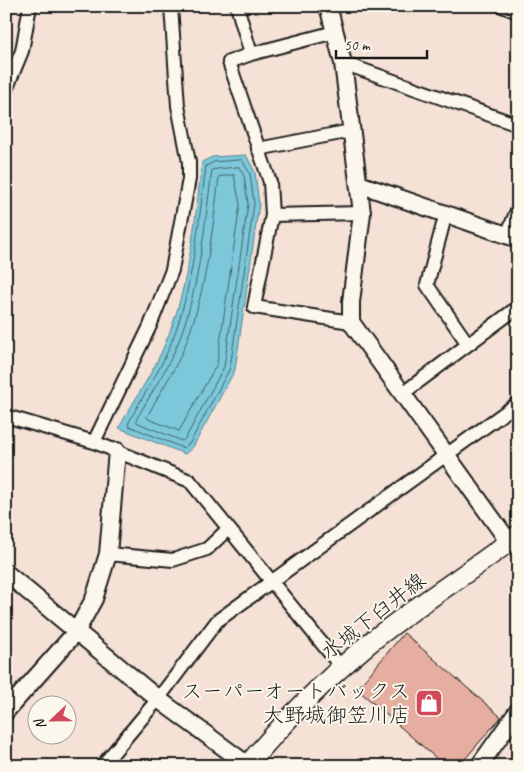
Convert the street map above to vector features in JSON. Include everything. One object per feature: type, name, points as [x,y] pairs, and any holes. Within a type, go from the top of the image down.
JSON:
[{"type":"main road","name":"水城下臼井線","points":[[248,766],[278,729],[341,667],[369,644],[515,543]]},
{"type":"street","points":[[6,90],[22,51],[30,6]]},
{"type":"street","points":[[94,442],[150,326],[172,270],[189,179],[189,162],[178,106],[171,6]]},
{"type":"street","points":[[237,6],[251,54]]},
{"type":"street","points":[[328,6],[343,63],[362,212],[351,302],[351,322],[447,456],[515,543]]},
{"type":"street","points":[[502,6],[518,12]]},
{"type":"street","points":[[335,32],[251,54],[229,62],[270,182],[272,215],[254,307],[351,322]]},
{"type":"street","points":[[343,63],[518,125]]},
{"type":"street","points":[[258,149],[352,131]]},
{"type":"street","points":[[359,184],[512,237],[518,208]]},
{"type":"street","points":[[272,215],[362,212]]},
{"type":"street","points":[[446,213],[427,285],[468,344]]},
{"type":"street","points":[[402,394],[518,307]]},
{"type":"street","points":[[102,766],[158,698],[217,621],[518,403]]},
{"type":"street","points":[[6,416],[118,450],[190,481],[341,667]]},
{"type":"street","points":[[6,711],[76,632],[94,599],[108,554],[118,450]]},
{"type":"street","points":[[108,554],[173,560],[207,549],[228,529]]},
{"type":"street","points":[[6,573],[158,698],[248,766]]},
{"type":"street","points":[[479,766],[518,711]]},
{"type":"water","points":[[246,155],[255,172],[259,204],[235,370],[193,447],[185,454],[119,428],[155,365],[173,323],[190,254],[202,162],[212,157]]},
{"type":"building","name":"スーパーオートバックス 大野城御笠川店","points":[[404,633],[501,717],[459,766],[445,766],[357,689]]},
{"type":"place","name":"スーパーオートバックス 大野城御笠川店","points":[[429,703]]}]
